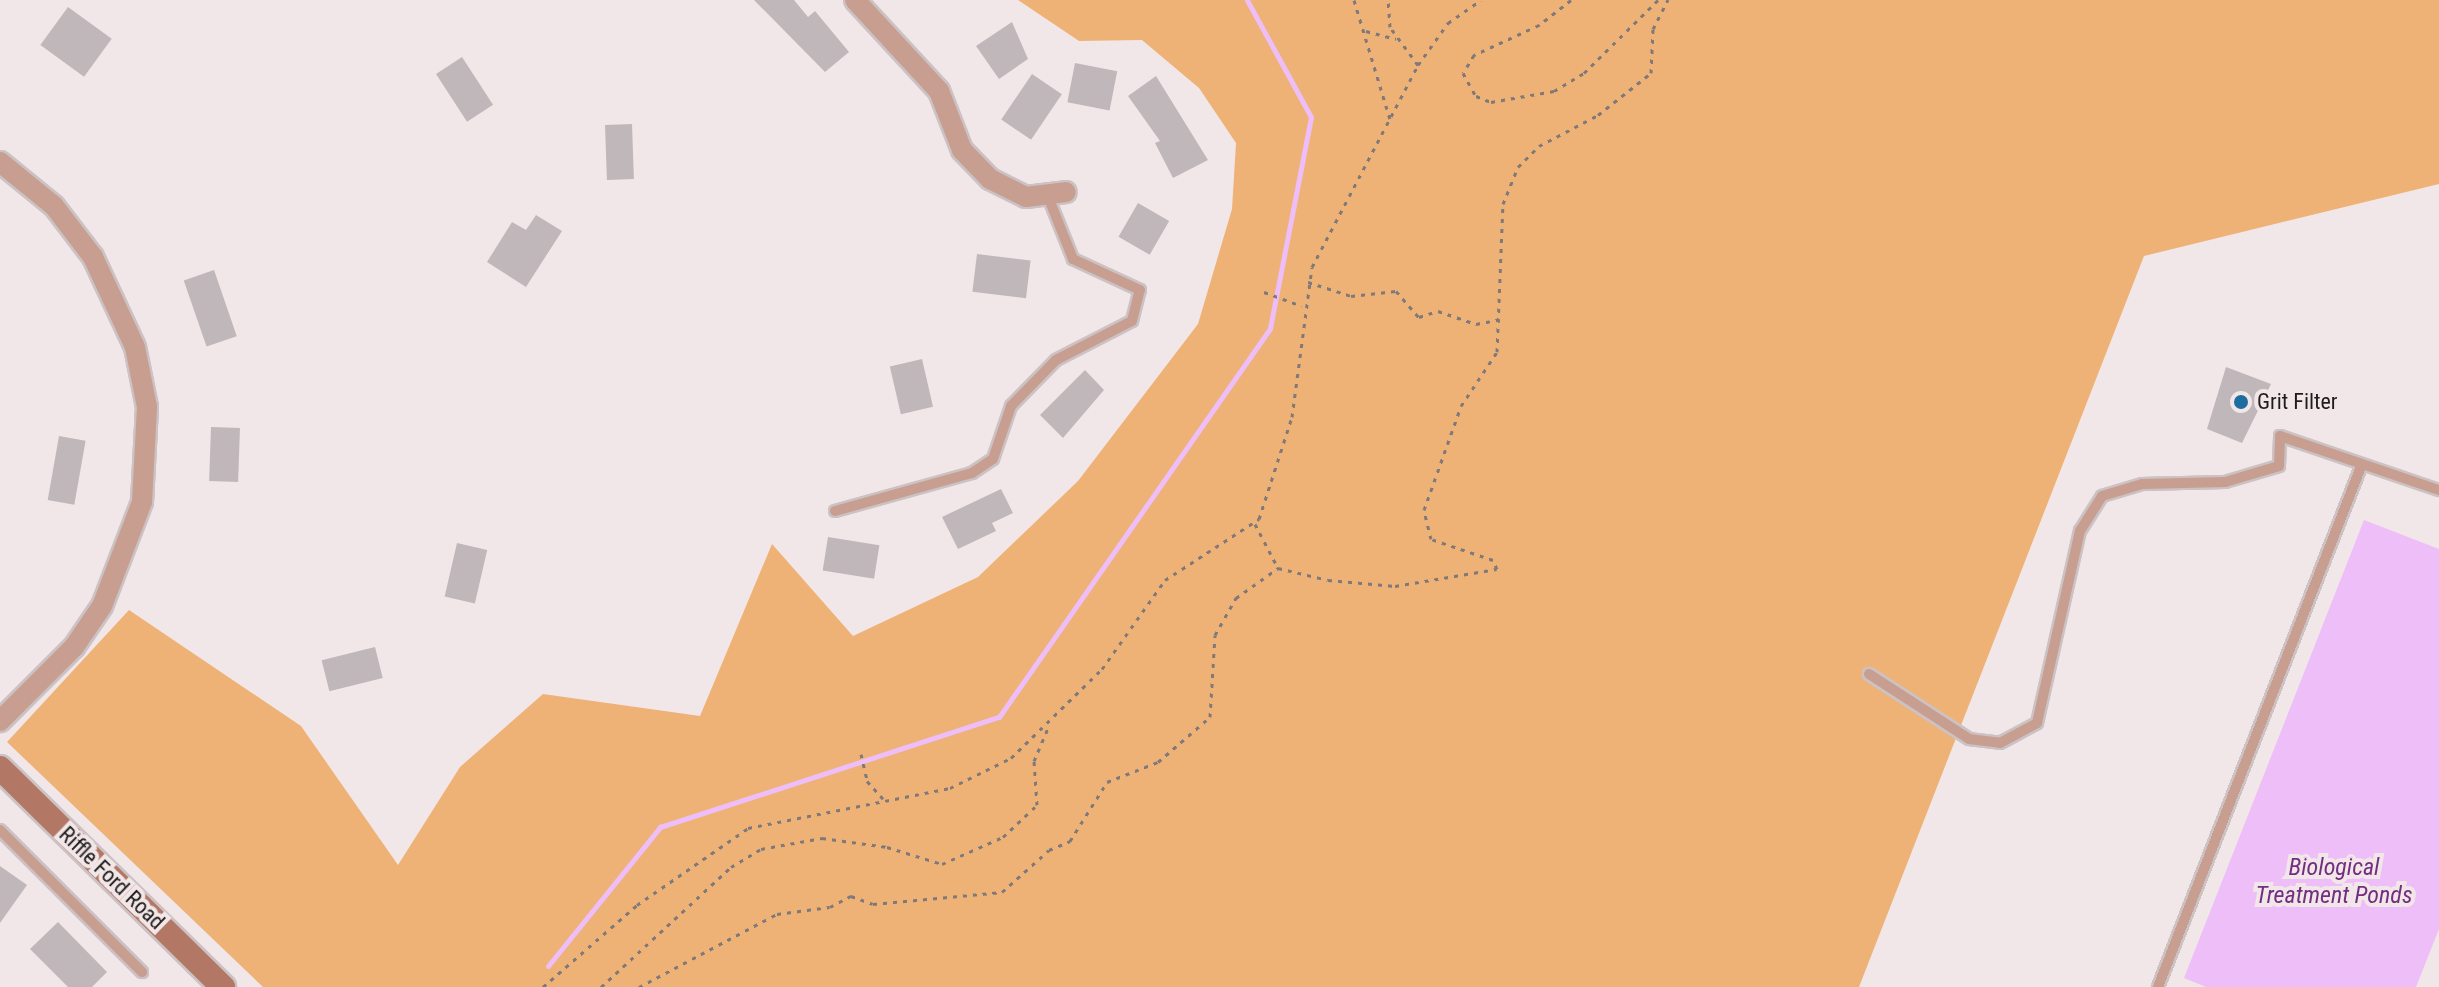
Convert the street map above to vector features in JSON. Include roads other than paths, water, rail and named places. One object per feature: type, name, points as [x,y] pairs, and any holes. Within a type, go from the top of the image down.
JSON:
[{"type":"street","points":[[855,0],[939,91],[962,150],[990,179],[1026,197],[1056,193]]},
{"type":"street","points":[[0,162],[54,206],[95,260],[135,347],[147,421],[142,502],[102,606],[74,647],[0,721]]},
{"type":"street","name":"Riffle Ford Road","points":[[0,768],[223,987]]},
{"type":"lane","points":[[835,511],[972,473],[993,459],[1011,406],[1056,360],[1132,321],[1140,290],[1073,259],[1056,193]]},
{"type":"lane","points":[[1869,674],[1969,739],[2000,743],[2037,723],[2080,531],[2102,496],[2142,484],[2225,482],[2279,466],[2280,436],[2439,490]]},
{"type":"lane","points":[[2158,987],[2362,464]]},
{"type":"lane","points":[[0,830],[142,972]]},
{"type":"water","name":"Biological Treatment Ponds","points":[[2364,520],[2439,549],[2439,929],[2416,987],[2206,987],[2184,978]]},
{"type":"waterway","points":[[548,966],[660,827],[999,717],[1270,328],[1311,117],[1247,0]]},
{"type":"place","name":"Grit Filter","points":[[2241,402]]}]
